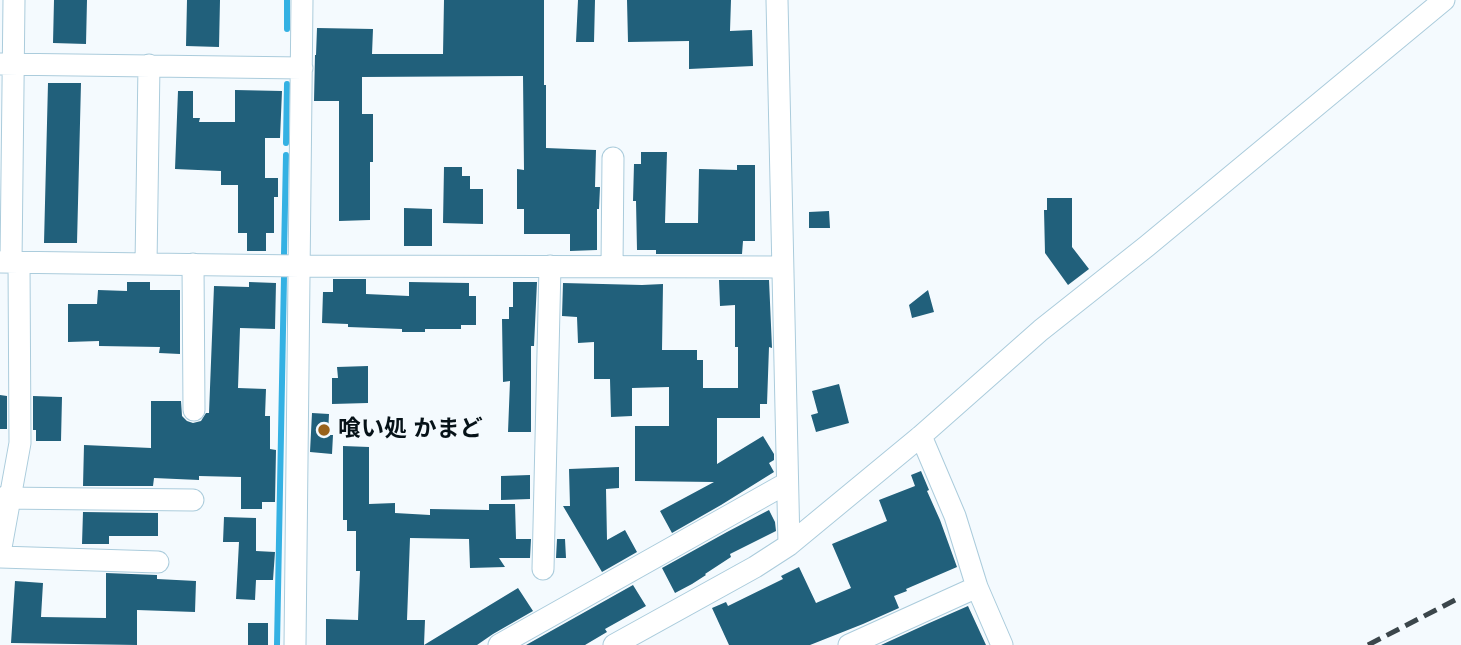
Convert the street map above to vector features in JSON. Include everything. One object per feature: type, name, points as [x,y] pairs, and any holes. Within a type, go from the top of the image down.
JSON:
[{"type":"street","points":[[14,0],[7,64],[10,262],[20,443],[5,498],[0,555],[158,562]]},
{"type":"street","points":[[295,645],[302,0]]},
{"type":"street","points":[[777,0],[789,545]]},
{"type":"street","points":[[614,645],[755,567],[789,545],[921,436],[1041,330],[1147,246],[1444,0]]},
{"type":"street","points":[[7,64],[302,68]]},
{"type":"street","points":[[146,264],[149,65]]},
{"type":"street","points":[[612,266],[613,158]]},
{"type":"street","points":[[10,262],[782,267]]},
{"type":"street","points":[[193,264],[194,410]]},
{"type":"street","points":[[543,569],[550,266]]},
{"type":"street","points":[[921,436],[955,516],[977,587],[1002,645]]},
{"type":"street","points":[[499,645],[787,484]]},
{"type":"street","points":[[5,498],[193,500]]},
{"type":"street","points":[[849,645],[977,587]]},
{"type":"building","points":[[54,0],[87,0],[86,44],[53,43]]},
{"type":"building","points":[[187,0],[220,0],[219,47],[186,46]]},
{"type":"building","points":[[444,0],[544,0],[546,148],[596,150],[595,187],[600,187],[597,250],[570,251],[570,234],[524,234],[524,209],[517,209],[517,169],[524,170],[523,76],[362,77],[362,114],[373,114],[370,220],[339,221],[339,101],[314,101],[317,28],[373,29],[372,54],[443,54]]},
{"type":"building","points":[[578,0],[595,0],[594,42],[576,42]]},
{"type":"building","points":[[627,0],[731,0],[730,31],[752,30],[753,66],[689,69],[689,41],[628,42]]},
{"type":"building","points":[[48,83],[81,83],[77,243],[44,243]]},
{"type":"building","points":[[235,90],[282,91],[280,138],[265,138],[265,178],[278,178],[278,197],[274,197],[274,233],[266,233],[266,251],[247,251],[247,233],[238,233],[238,185],[221,185],[221,171],[175,169],[178,91],[193,91],[193,118],[200,118],[199,122],[235,122]]},
{"type":"building","points":[[641,152],[667,152],[665,223],[698,223],[699,169],[737,170],[737,165],[755,165],[755,241],[743,241],[742,254],[656,254],[656,250],[637,250],[636,201],[633,201],[634,164],[641,164]]},
{"type":"building","points":[[444,167],[462,167],[462,176],[470,176],[470,189],[483,189],[483,224],[443,223]]},
{"type":"building","points":[[1047,198],[1072,198],[1072,247],[1089,269],[1068,285],[1045,253],[1044,210],[1047,210]]},
{"type":"building","points":[[404,208],[432,209],[432,246],[404,246]]},
{"type":"building","points":[[829,211],[830,228],[809,228],[809,212]]},
{"type":"building","points":[[333,279],[366,279],[366,294],[409,296],[409,282],[469,283],[469,296],[476,296],[476,325],[461,325],[461,329],[402,332],[402,329],[322,323],[323,292],[333,292]]},
{"type":"building","points":[[719,280],[769,280],[772,348],[769,347],[767,404],[760,404],[760,418],[717,418],[717,464],[763,436],[774,454],[774,460],[769,463],[774,472],[672,533],[660,511],[714,482],[635,481],[635,426],[669,426],[669,387],[632,388],[632,416],[611,417],[610,379],[594,379],[594,342],[578,343],[577,317],[562,316],[563,283],[663,284],[662,350],[697,350],[697,360],[703,360],[703,388],[738,388],[735,305],[720,306]]},
{"type":"building","points":[[127,282],[150,282],[150,290],[180,290],[180,354],[159,353],[160,347],[99,346],[99,341],[68,342],[68,304],[97,304],[98,290],[127,291]]},
{"type":"building","points":[[249,282],[276,283],[275,329],[240,328],[238,388],[266,389],[265,416],[270,416],[270,449],[276,450],[275,502],[262,502],[262,509],[241,509],[241,477],[199,476],[199,480],[154,478],[153,486],[83,486],[84,445],[151,448],[151,401],[181,401],[182,416],[193,423],[201,421],[206,413],[209,413],[214,286],[249,287]]},
{"type":"building","points":[[513,282],[537,282],[534,346],[531,346],[531,432],[508,432],[510,381],[503,382],[502,319],[509,319],[509,307],[513,307]]},
{"type":"building","points":[[928,290],[934,312],[912,318],[909,305]]},
{"type":"building","points":[[368,366],[368,403],[332,404],[332,378],[338,378],[337,367]]},
{"type":"building","points":[[839,384],[849,423],[816,432],[811,415],[818,413],[812,391]]},
{"type":"building","points":[[0,395],[7,396],[7,429],[0,429]]},
{"type":"building","points":[[33,396],[62,397],[61,441],[36,441],[36,430],[33,430]]},
{"type":"building","points":[[312,413],[329,414],[328,435],[333,435],[332,454],[310,452]]},
{"type":"building","points":[[343,446],[369,447],[369,504],[395,503],[395,513],[430,515],[430,509],[489,510],[489,504],[515,504],[516,539],[531,539],[530,558],[499,558],[505,567],[470,568],[469,539],[410,538],[407,620],[425,620],[424,645],[326,645],[326,619],[358,620],[360,571],[356,571],[356,531],[347,531],[347,520],[343,520]]},
{"type":"building","points":[[619,467],[619,488],[606,489],[607,540],[625,530],[637,552],[602,572],[563,506],[570,506],[569,469]]},
{"type":"building","points":[[921,471],[957,567],[894,596],[899,608],[810,645],[729,645],[712,608],[726,602],[728,606],[783,579],[781,576],[799,567],[816,603],[851,588],[832,544],[887,521],[879,500],[915,486],[911,475]]},
{"type":"building","points":[[530,475],[530,499],[501,500],[501,476]]},
{"type":"building","points":[[769,510],[776,531],[730,554],[731,557],[706,575],[675,593],[662,568]]},
{"type":"building","points":[[83,512],[158,513],[158,536],[109,536],[109,544],[82,544]]},
{"type":"building","points":[[224,517],[256,518],[256,551],[275,552],[273,580],[256,580],[255,600],[236,599],[239,542],[223,542]]},
{"type":"building","points":[[557,539],[565,539],[566,558],[556,558]]},
{"type":"building","points":[[106,573],[157,575],[157,579],[196,581],[195,612],[137,610],[137,645],[11,643],[15,581],[43,583],[41,617],[106,618]]},
{"type":"building","points":[[633,585],[646,606],[605,629],[607,632],[585,645],[526,645]]},
{"type":"building","points":[[518,588],[533,611],[477,645],[424,645]]},
{"type":"building","points":[[968,606],[986,645],[881,645],[927,624]]},
{"type":"building","points":[[248,623],[268,623],[268,645],[248,645]]},
{"type":"waterway","points":[[287,0],[287,29]]},
{"type":"waterway","points":[[286,143],[287,84]]},
{"type":"waterway","points":[[284,254],[286,155]]},
{"type":"waterway","points":[[277,645],[284,277]]},
{"type":"railway","points":[[1368,645],[1461,597]]},
{"type":"place","name":"喰い処 かまど","points":[[324,430]]}]
